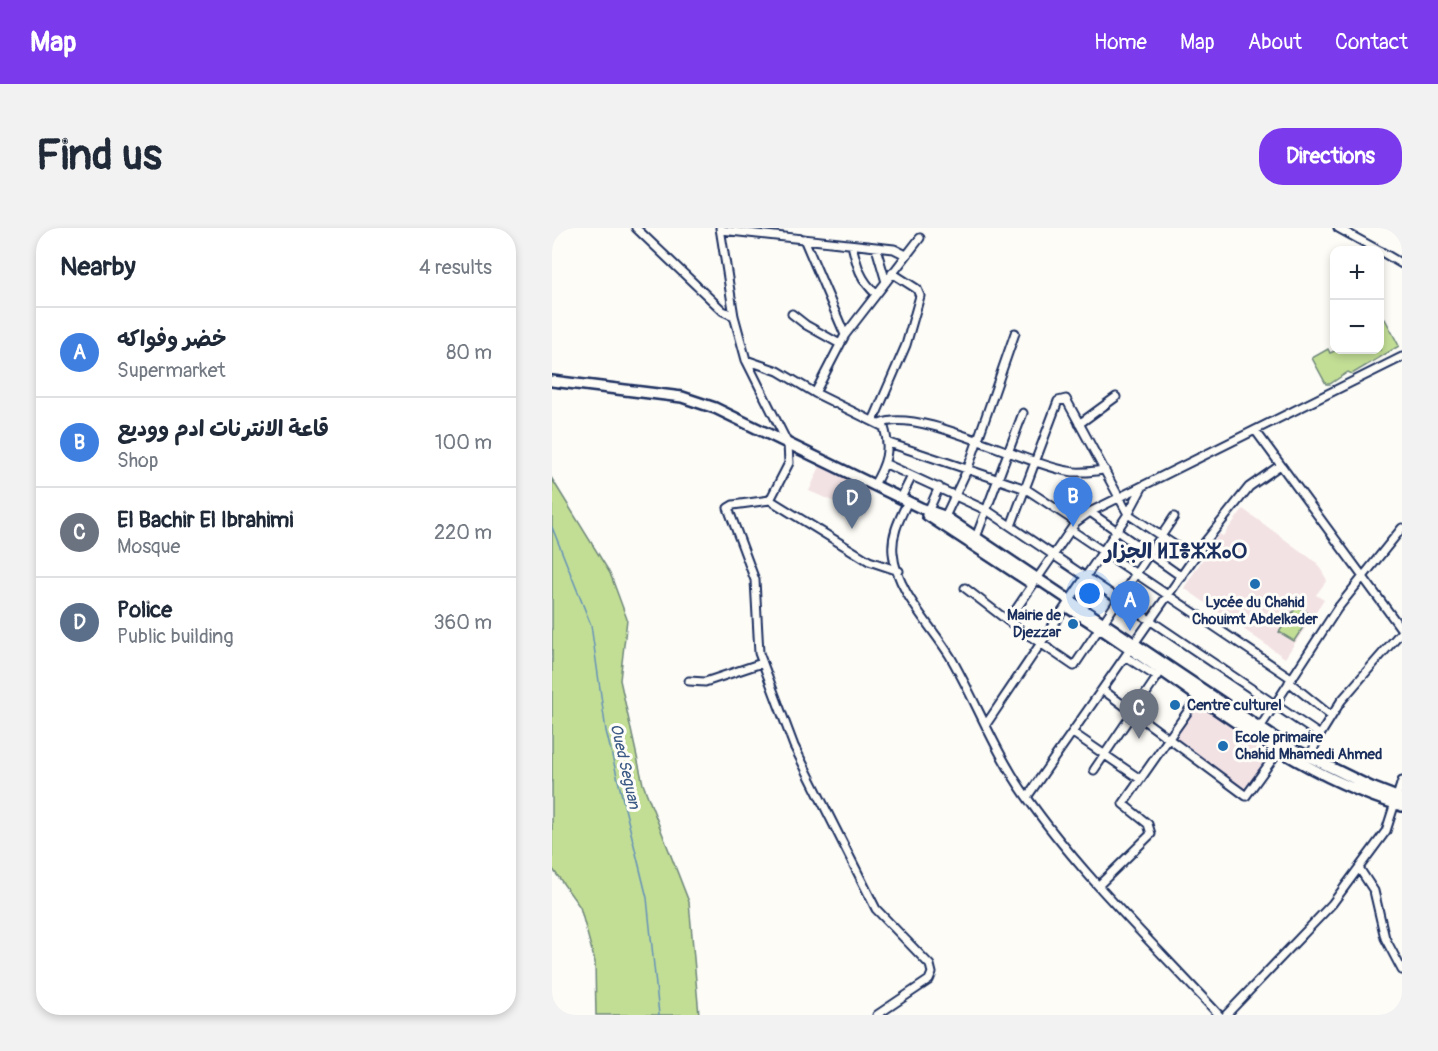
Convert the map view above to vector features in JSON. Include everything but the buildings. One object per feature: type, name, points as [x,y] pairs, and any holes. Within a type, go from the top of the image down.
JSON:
[{"type":"main road","points":[[552,381],[682,398],[715,408],[905,500],[975,540],[1067,604],[1101,624],[1160,674],[1201,693],[1313,770],[1398,801]]},
{"type":"main road","points":[[1130,650],[1259,729],[1281,747],[1398,801]]},
{"type":"street","points":[[636,228],[723,311],[734,316]]},
{"type":"street","points":[[1338,228],[1370,246]]},
{"type":"street","points":[[770,500],[789,464],[789,444],[746,360],[734,316],[720,229],[894,249],[906,255]]},
{"type":"street","points":[[815,393],[845,335],[920,238]]},
{"type":"street","points":[[804,239],[845,335]]},
{"type":"street","points":[[852,245],[858,271],[876,294]]},
{"type":"street","points":[[876,248],[886,282]]},
{"type":"street","points":[[1384,254],[1402,264]]},
{"type":"street","points":[[877,422],[906,345],[920,296],[917,289],[892,273]]},
{"type":"street","points":[[792,314],[806,325],[840,344]]},
{"type":"street","points":[[943,520],[968,468],[1015,333]]},
{"type":"street","points":[[1008,621],[1076,522],[1090,512],[1402,357]]},
{"type":"street","points":[[746,360],[778,371],[815,393],[877,422],[895,419],[937,428],[1037,463],[1070,472],[1105,470]]},
{"type":"street","points":[[1079,424],[1116,397]]},
{"type":"street","points":[[1011,526],[1037,463],[1058,401],[1066,399],[1128,514],[1194,558]]},
{"type":"street","points":[[975,540],[988,511],[1023,413]]},
{"type":"street","points":[[874,485],[886,464],[889,443],[877,422]]},
{"type":"street","points":[[1255,430],[1279,466],[1307,499],[1402,631],[1376,658],[1331,717],[1309,758]]},
{"type":"street","points":[[889,443],[1026,489],[1076,522]]},
{"type":"street","points":[[886,464],[988,511],[1320,735]]},
{"type":"street","points":[[1027,797],[1194,558],[1249,487],[1279,466]]},
{"type":"street","points":[[912,476],[895,530],[893,554],[898,571],[918,610],[948,653],[1027,797],[1099,885],[1219,1015]]},
{"type":"street","points":[[987,723],[1128,514],[1143,486]]},
{"type":"street","points":[[926,511],[939,487]]},
{"type":"street","points":[[877,1015],[929,980],[932,973],[930,965],[876,909],[794,746],[781,706],[759,653],[755,580],[728,508],[733,505],[770,500],[869,561],[898,571]]},
{"type":"street","points":[[1090,512],[1182,577]]},
{"type":"street","points":[[965,588],[1008,621],[1074,666],[1118,597],[1174,517]]},
{"type":"street","points":[[1259,729],[1362,574],[1402,528]]},
{"type":"street","points":[[1071,530],[1290,680],[1331,717]]},
{"type":"street","points":[[689,681],[705,682],[762,663]]},
{"type":"street","points":[[1094,770],[1160,674]]},
{"type":"street","points":[[1103,690],[1246,796],[1281,747]]},
{"type":"street","points":[[1099,885],[1151,834],[1148,824],[1123,804],[1201,693]]},
{"type":"street","points":[[1073,733],[1140,779]]},
{"type":"street","points":[[1226,1015],[1332,904],[1386,831],[1398,801],[1402,781]]},
{"type":"street","points":[[1359,868],[1374,891],[1385,938],[1402,970]]},
{"type":"shaded area","points":[[821,464],[871,487],[866,499],[870,502],[865,515],[809,491]]},
{"type":"shaded area","name":"Lycée du Chahid Chouimt Abdelkader","points":[[1243,509],[1317,563],[1327,580],[1316,595],[1324,600],[1285,658],[1184,588],[1219,534],[1223,536]]},
{"type":"shaded area","name":"Ecole primaire Chahid Mhamedi Ahmed","points":[[1198,702],[1272,754],[1245,791],[1174,738]]},
{"type":"green space","points":[[1384,320],[1399,346],[1352,374],[1348,372],[1330,384],[1326,384],[1312,358],[1328,349],[1330,354],[1384,354]]},
{"type":"green space","points":[[552,479],[610,573],[627,619],[620,680],[643,784],[689,902],[699,1015],[596,1015],[595,962],[580,907],[552,868]]},
{"type":"green space","points":[[1297,606],[1311,615],[1294,641],[1279,632]]},
{"type":"waterway","name":"Oued Seguan","points":[[552,527],[591,625],[606,731],[647,898],[659,1015]]},
{"type":"place","name":"قاعة الانترنات ادم ووديع","points":[[1073,527]]},
{"type":"place","name":"Police","points":[[852,529]]},
{"type":"place","name":"Lycée du Chahid Chouimt Abdelkader","points":[[1255,584]]},
{"type":"place","name":"Mairie de Djezzar","points":[[1073,624]]},
{"type":"place","name":"خضر وفواكه","points":[[1130,631]]},
{"type":"place","name":"Centre culturel","points":[[1175,705]]},
{"type":"place","name":"El Bachir El Ibrahimi","points":[[1139,739]]},
{"type":"place","name":"Ecole primaire Chahid Mhamedi Ahmed","points":[[1223,746]]},
{"type":"district","name":"الجزار ⵍⵊⴻⵣⵣⴰⵔ","points":[[1176,551]]}]
